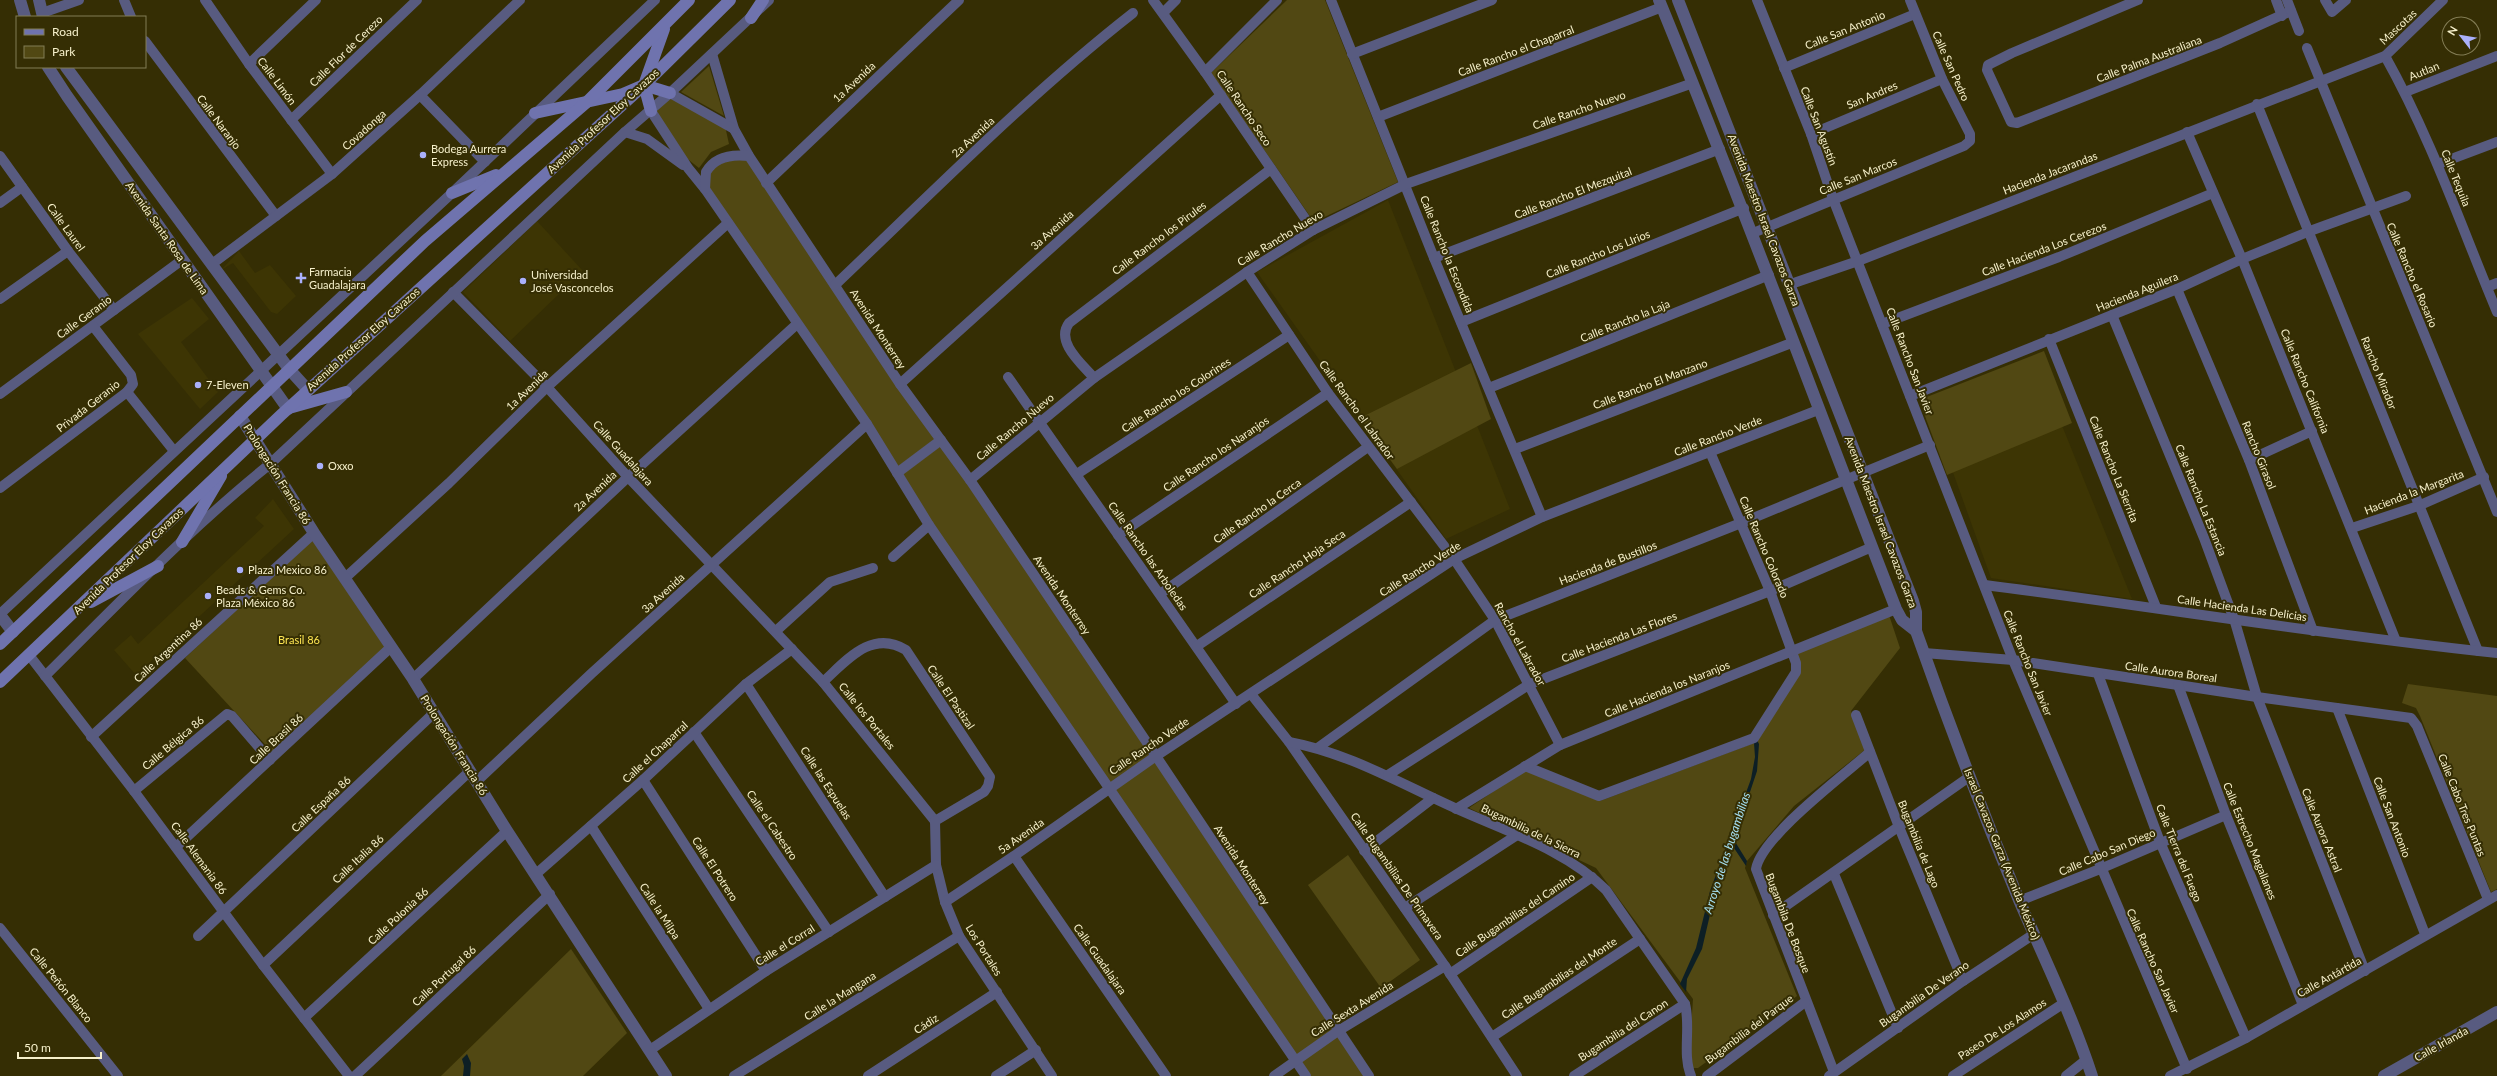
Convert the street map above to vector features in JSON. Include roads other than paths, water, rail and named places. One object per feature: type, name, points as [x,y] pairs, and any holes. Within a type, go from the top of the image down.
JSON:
[{"type":"main road","points":[[0,644],[425,241],[587,102],[689,0]]},
{"type":"main road","name":"Avenida Profesor Eloy Cavazos","points":[[0,682],[255,439],[644,85],[730,0]]},
{"type":"main road","points":[[751,18],[763,0]]},
{"type":"main road","points":[[651,111],[644,85],[658,42],[671,18]]},
{"type":"main road","points":[[535,113],[623,94],[644,85],[670,93]]},
{"type":"main road","points":[[452,193],[505,172]]},
{"type":"main road","points":[[288,409],[346,392]]},
{"type":"main road","points":[[182,542],[227,466]]},
{"type":"main road","points":[[81,606],[158,566]]},
{"type":"street","points":[[20,0],[25,16]]},
{"type":"street","points":[[39,0],[43,15],[79,0]]},
{"type":"street","points":[[124,0],[132,16]]},
{"type":"street","points":[[249,64],[316,0]]},
{"type":"street","name":"Calle Flor de Cerezo","points":[[291,120],[417,0]]},
{"type":"street","name":"Covadonga","points":[[212,264],[332,174],[420,95],[520,0]]},
{"type":"street","points":[[14,632],[0,614],[278,353],[452,193],[655,0]]},
{"type":"street","points":[[45,676],[182,542],[243,486],[270,464],[625,132],[651,111],[769,0]]},
{"type":"street","name":"1a Avenida","points":[[766,183],[960,0]]},
{"type":"street","name":"Calle Rancho Seco","points":[[1153,0],[1205,72],[1313,230]]},
{"type":"street","points":[[1162,13],[1176,0]]},
{"type":"street","points":[[1205,72],[1277,0]]},
{"type":"street","name":"Calle Rancho la Escondida","points":[[1332,0],[1352,54],[1406,184],[1434,258],[1515,449],[1542,517]]},
{"type":"street","points":[[1352,54],[1492,0]]},
{"type":"street","name":"Avenida Maestro Israel Cavazos Garza","points":[[1678,0],[1769,227],[1788,285],[1913,601],[1916,631]]},
{"type":"street","name":"Calle San Agustín","points":[[1758,0],[1811,134],[1833,199],[1858,261]]},
{"type":"street","name":"Calle San Pedro","points":[[1910,0],[1942,79],[1970,134],[1970,141]]},
{"type":"street","name":"Calle Palma Australiana","points":[[2138,0],[2012,53],[1988,65],[1987,70],[2013,123],[2220,44],[2287,14]]},
{"type":"street","points":[[2276,0],[2299,31]]},
{"type":"street","points":[[2287,0],[2287,14]]},
{"type":"street","points":[[2325,0],[2332,12],[2346,0]]},
{"type":"street","name":"Mascotas","points":[[2321,82],[2385,56],[2443,0]]},
{"type":"street","name":"Calle Limón","points":[[207,1],[249,64],[332,174]]},
{"type":"street","name":"Avenida Maestro Israel Cavazos Garza","points":[[1661,4],[1744,208],[1818,410],[1896,609],[1902,620],[1916,631]]},
{"type":"street","name":"Calle Rancho el Chaparral","points":[[1378,117],[1661,4]]},
{"type":"street","name":"2a Avenida","points":[[835,285],[924,198],[1054,78],[1133,13]]},
{"type":"street","name":"Calle San Antonio","points":[[1784,68],[1915,14]]},
{"type":"street","name":"Calle Naranjo","points":[[146,42],[276,216]]},
{"type":"street","name":"Calle Rancho el Rosario","points":[[2307,48],[2371,207],[2484,477],[2497,512]]},
{"type":"street","name":"Avenida Monterrey","points":[[712,54],[734,129],[766,183],[900,384],[970,480],[1369,1076]]},
{"type":"street","name":"Calle Tequila","points":[[2385,56],[2405,92],[2438,164],[2497,312]]},
{"type":"street","name":"Autlan","points":[[2405,92],[2497,56]]},
{"type":"street","name":"Avenida Santa Rosa de Lima","points":[[49,68],[288,409]]},
{"type":"street","name":"Avenida Santa Rosa de Lima","points":[[67,68],[289,369],[308,390]]},
{"type":"street","name":"San Andres","points":[[1811,134],[1942,79]]},
{"type":"street","name":"Hacienda Jacarandas","points":[[1788,285],[1858,261],[2257,104],[2321,82]]},
{"type":"street","name":"Calle Rancho Nuevo","points":[[970,480],[1094,378],[1247,272],[1313,230],[1406,184],[1693,83]]},
{"type":"street","points":[[670,93],[734,129]]},
{"type":"street","points":[[420,95],[485,162]]},
{"type":"street","name":"3a Avenida","points":[[900,384],[1221,95]]},
{"type":"street","name":"Rancho Mirador","points":[[2257,104],[2310,230],[2418,506],[2478,651]]},
{"type":"street","points":[[651,111],[688,168],[705,189],[867,424],[929,525],[1110,787],[1306,1076]]},
{"type":"street","points":[[625,132],[647,139],[688,168]]},
{"type":"street","name":"Calle Rancho California","points":[[2187,132],[2242,259],[2352,528],[2396,641]]},
{"type":"street","name":"Calle San Marcos","points":[[1753,233],[1964,146],[1970,141]]},
{"type":"street","points":[[2438,164],[2497,142]]},
{"type":"street","name":"Calle Rancho El Mezquital","points":[[1434,258],[1720,149]]},
{"type":"street","points":[[705,189],[706,172],[717,160],[736,154],[749,156]]},
{"type":"street","name":"Calle Laurel","points":[[0,156],[68,251],[114,310]]},
{"type":"street","name":"Calle Rancho los Pirules","points":[[1094,378],[1068,346],[1065,330],[1075,316],[1271,169]]},
{"type":"street","points":[[0,203],[22,187]]},
{"type":"street","name":"Calle Hacienda Los Cerezos","points":[[1882,324],[2059,258],[2213,192]]},
{"type":"street","name":"Hacienda Aguilera","points":[[1910,396],[2049,339],[2177,289],[2310,230],[2371,207],[2406,196]]},
{"type":"street","name":"Calle Rancho Los LIrios","points":[[1461,322],[1744,208]]},
{"type":"street","name":"1a Avenida","points":[[345,578],[449,483],[547,387],[728,223]]},
{"type":"street","points":[[0,299],[68,251]]},
{"type":"street","name":"Calle Geranio","points":[[0,394],[182,260]]},
{"type":"street","name":"Calle Rancho San Javier","points":[[1858,261],[2013,660],[2100,869],[2187,1068]]},
{"type":"street","name":"Calle Rancho el Labrador","points":[[1247,272],[1328,393],[1368,448],[1454,559]]},
{"type":"street","name":"Calle Rancho la Laja","points":[[1489,388],[1769,275]]},
{"type":"street","points":[[2487,287],[2497,283]]},
{"type":"street","name":"Rancho Girasol","points":[[2177,289],[2249,460],[2313,631]]},
{"type":"street","name":"Calle Guadalajara","points":[[453,292],[547,387],[628,477],[776,631]]},
{"type":"street","name":"Calle Rancho La Estancia","points":[[2112,315],[2202,531],[2236,622],[2257,698]]},
{"type":"street","name":"2a Avenida","points":[[413,680],[628,477],[797,324]]},
{"type":"street","name":"Privada Geranio","points":[[0,488],[127,392],[133,384],[131,375],[93,326]]},
{"type":"street","name":"Calle Rancho los Colorines","points":[[1077,474],[1289,335]]},
{"type":"street","name":"Calle Rancho La Sierrita","points":[[2049,339],[2156,608]]},
{"type":"street","name":"Calle Rancho El Manzano","points":[[1515,449],[1794,342]]},
{"type":"street","name":"Calle Rancho las Arboledas","points":[[1008,377],[1236,704]]},
{"type":"street","points":[[127,392],[174,451]]},
{"type":"street","name":"Calle Rancho los Naranjos","points":[[1118,535],[1328,393]]},
{"type":"street","name":"Calle Rancho Verde","points":[[1110,787],[1454,559],[1542,517],[1818,410]]},
{"type":"street","name":"Prolongación Francia 86","points":[[240,416],[314,533],[413,680],[507,831],[550,894],[666,1076]]},
{"type":"street","name":"3a Avenida","points":[[474,776],[867,424]]},
{"type":"street","points":[[2249,460],[2312,431]]},
{"type":"street","points":[[897,473],[941,440]]},
{"type":"street","name":"Hacienda de Bustillos","points":[[1319,747],[1495,620],[1741,524],[1930,445]]},
{"type":"street","name":"Calle Rancho la Cerca","points":[[1160,594],[1368,448]]},
{"type":"street","name":"Calle Rancho Colorado","points":[[1525,766],[1599,796],[1754,738],[1796,672],[1792,653],[1770,591],[1710,452]]},
{"type":"street","name":"Hacienda la Margarita","points":[[2352,528],[2418,506],[2484,477]]},
{"type":"street","name":"Calle Rancho Hoja Seca","points":[[1197,646],[1411,502]]},
{"type":"street","points":[[893,557],[929,525]]},
{"type":"street","name":"Calle Argentina 86","points":[[91,737],[314,533]]},
{"type":"street","name":"Calle Hacienda Las Flores","points":[[1388,775],[1530,684],[1770,591],[1872,547]]},
{"type":"street","name":"Rancho el Labrador","points":[[1454,559],[1495,620],[1530,684],[1560,745]]},
{"type":"street","points":[[776,631],[830,582],[873,568]]},
{"type":"street","name":"Calle Hacienda Las Delicias","points":[[1985,585],[2156,608],[2236,622],[2497,653]]},
{"type":"street","name":"Calle Hacienda los Naranjos","points":[[1456,809],[1560,745],[1792,653],[1896,609]]},
{"type":"street","name":"Calle los Portales","points":[[776,631],[823,682],[935,821]]},
{"type":"street","name":"Israel Cavazos Garza (Avenida México)","points":[[1916,631],[1969,777],[2019,901],[2064,1002],[2092,1076]]},
{"type":"street","name":"Calle El Pastizal","points":[[823,682],[848,659],[877,642],[895,644],[906,650],[990,776],[988,786],[984,792],[935,821]]},
{"type":"street","name":"Calle Brasil 86","points":[[176,847],[391,647]]},
{"type":"street","name":"Calle el Chaparral","points":[[536,874],[643,780],[746,684],[792,649]]},
{"type":"street","name":"Calle Aurora Boreal","points":[[1924,653],[2013,660],[2257,698],[2402,715],[2413,720]]},
{"type":"street","name":"Calle Alemania 86","points":[[29,655],[134,791],[263,965],[349,1076]]},
{"type":"street","name":"Calle Tierra del Fuego","points":[[2098,674],[2160,842],[2246,1038]]},
{"type":"street","name":"Calle las Espuelas","points":[[746,684],[885,897]]},
{"type":"street","name":"Calle Estrecho Magallanes","points":[[2178,685],[2226,815],[2303,1005]]},
{"type":"street","name":"Calle Bugambilias De Primavera","points":[[1251,694],[1288,742],[1405,908],[1448,970],[1516,1076]]},
{"type":"street","name":"Calle Aurora Astral","points":[[2257,698],[2366,971]]},
{"type":"street","name":"Calle San Antonio","points":[[2337,708],[2425,934]]},
{"type":"street","name":"Calle España 86","points":[[198,936],[434,713]]},
{"type":"street","name":"Calle Bélgica 86","points":[[134,791],[228,714],[270,760]]},
{"type":"street","name":"Bugambilia de Lago","points":[[1856,715],[1899,827],[1963,981]]},
{"type":"street","name":"Calle Cabo Tres Puntas","points":[[2413,720],[2493,897]]},
{"type":"street","name":"Calle el Cabestro","points":[[694,732],[829,932]]},
{"type":"street","name":"Bugambilia de la Sierra","points":[[1288,742],[1319,747],[1388,775],[1456,809],[1517,835],[1562,857],[1592,877],[1606,890],[1685,1004],[1687,1013],[1688,1067],[1691,1076]]},
{"type":"street","name":"Bugambila De Bosque","points":[[1832,1074],[1756,872],[1762,855],[1786,824],[1870,752]]},
{"type":"street","name":"Calle Italia 86","points":[[263,965],[474,776]]},
{"type":"street","points":[[1773,915],[1834,874],[1969,777]]},
{"type":"street","name":"Calle El Potrero","points":[[643,780],[766,971]]},
{"type":"street","name":"5a Avenida","points":[[945,902],[1014,856],[1110,787]]},
{"type":"street","points":[[1364,851],[1434,798]]},
{"type":"street","name":"Calle Cabo San Diego","points":[[2019,901],[2100,869],[2226,815]]},
{"type":"street","name":"Los Portales","points":[[935,821],[936,865],[945,902],[959,936],[1052,1076]]},
{"type":"street","name":"Calle la Milpa","points":[[591,826],[708,1009]]},
{"type":"street","name":"Calle Polonia 86","points":[[304,1018],[507,831]]},
{"type":"street","points":[[1405,908],[1517,835]]},
{"type":"street","name":"Calle Guadalajara","points":[[1014,856],[1166,1076]]},
{"type":"street","name":"Calle el Corral","points":[[650,1050],[708,1009],[766,971],[936,865]]},
{"type":"street","points":[[1834,874],[1898,1028]]},
{"type":"street","name":"Calle Bugambilias del Camino","points":[[1448,970],[1592,877]]},
{"type":"street","name":"Calle Portugal 86","points":[[355,1076],[550,894]]},
{"type":"street","name":"Calle Antártida","points":[[2170,1076],[2246,1038],[2366,971],[2425,934],[2493,897]]},
{"type":"street","name":"Calle Peñón Blanco","points":[[0,928],[118,1076]]},
{"type":"street","name":"Bugambilia De Verano","points":[[1832,1074],[1963,981],[2034,934]]},
{"type":"street","name":"Calle la Mangana","points":[[734,1076],[959,936]]},
{"type":"street","name":"Calle Bugambilias del Monte","points":[[1492,1037],[1640,939]]},
{"type":"street","name":"Calle Sexta Avenida","points":[[1274,1076],[1338,1031],[1448,970]]},
{"type":"street","name":"Cádiz","points":[[868,1076],[997,992]]},
{"type":"street","name":"Bugambilia del Parque","points":[[1707,1076],[1805,1002]]},
{"type":"street","name":"Paseo De Los Alamos","points":[[1952,1076],[2064,1002]]},
{"type":"street","name":"Bugambilia del Canon","points":[[1574,1076],[1685,1004]]},
{"type":"street","name":"Calle Irlanda","points":[[2384,1076],[2497,1012]]},
{"type":"street","points":[[996,1076],[1036,1050]]},
{"type":"street","points":[[2066,1076],[2086,1060]]},
{"type":"water","name":"Arroyo de las bugambilias","points":[[1757,740],[1759,744],[1757,771],[1734,840],[1747,861],[1746,866],[1732,845],[1715,893],[1702,949],[1687,979],[1686,992],[1680,984],[1696,948],[1710,891],[1751,779],[1755,757],[1754,743]]},
{"type":"water","points":[[467,1054],[471,1063],[470,1076],[463,1076],[464,1066],[462,1059]]},
{"type":"place","name":"Bodega Aurrera Express","points":[[423,155]]},
{"type":"place","name":"Farmacia Guadalajara","points":[[301,278]]},
{"type":"place","name":"Universidad José Vasconcelos","points":[[523,281]]},
{"type":"place","name":"7-Eleven","points":[[198,385]]},
{"type":"place","name":"Oxxo","points":[[320,466]]},
{"type":"place","name":"Plaza Mexico 86","points":[[240,570]]},
{"type":"place","name":"Beads & Gems Co. Plaza México 86","points":[[208,596]]},
{"type":"park label","name":"Brasil 86","points":[[299,640]]}]
